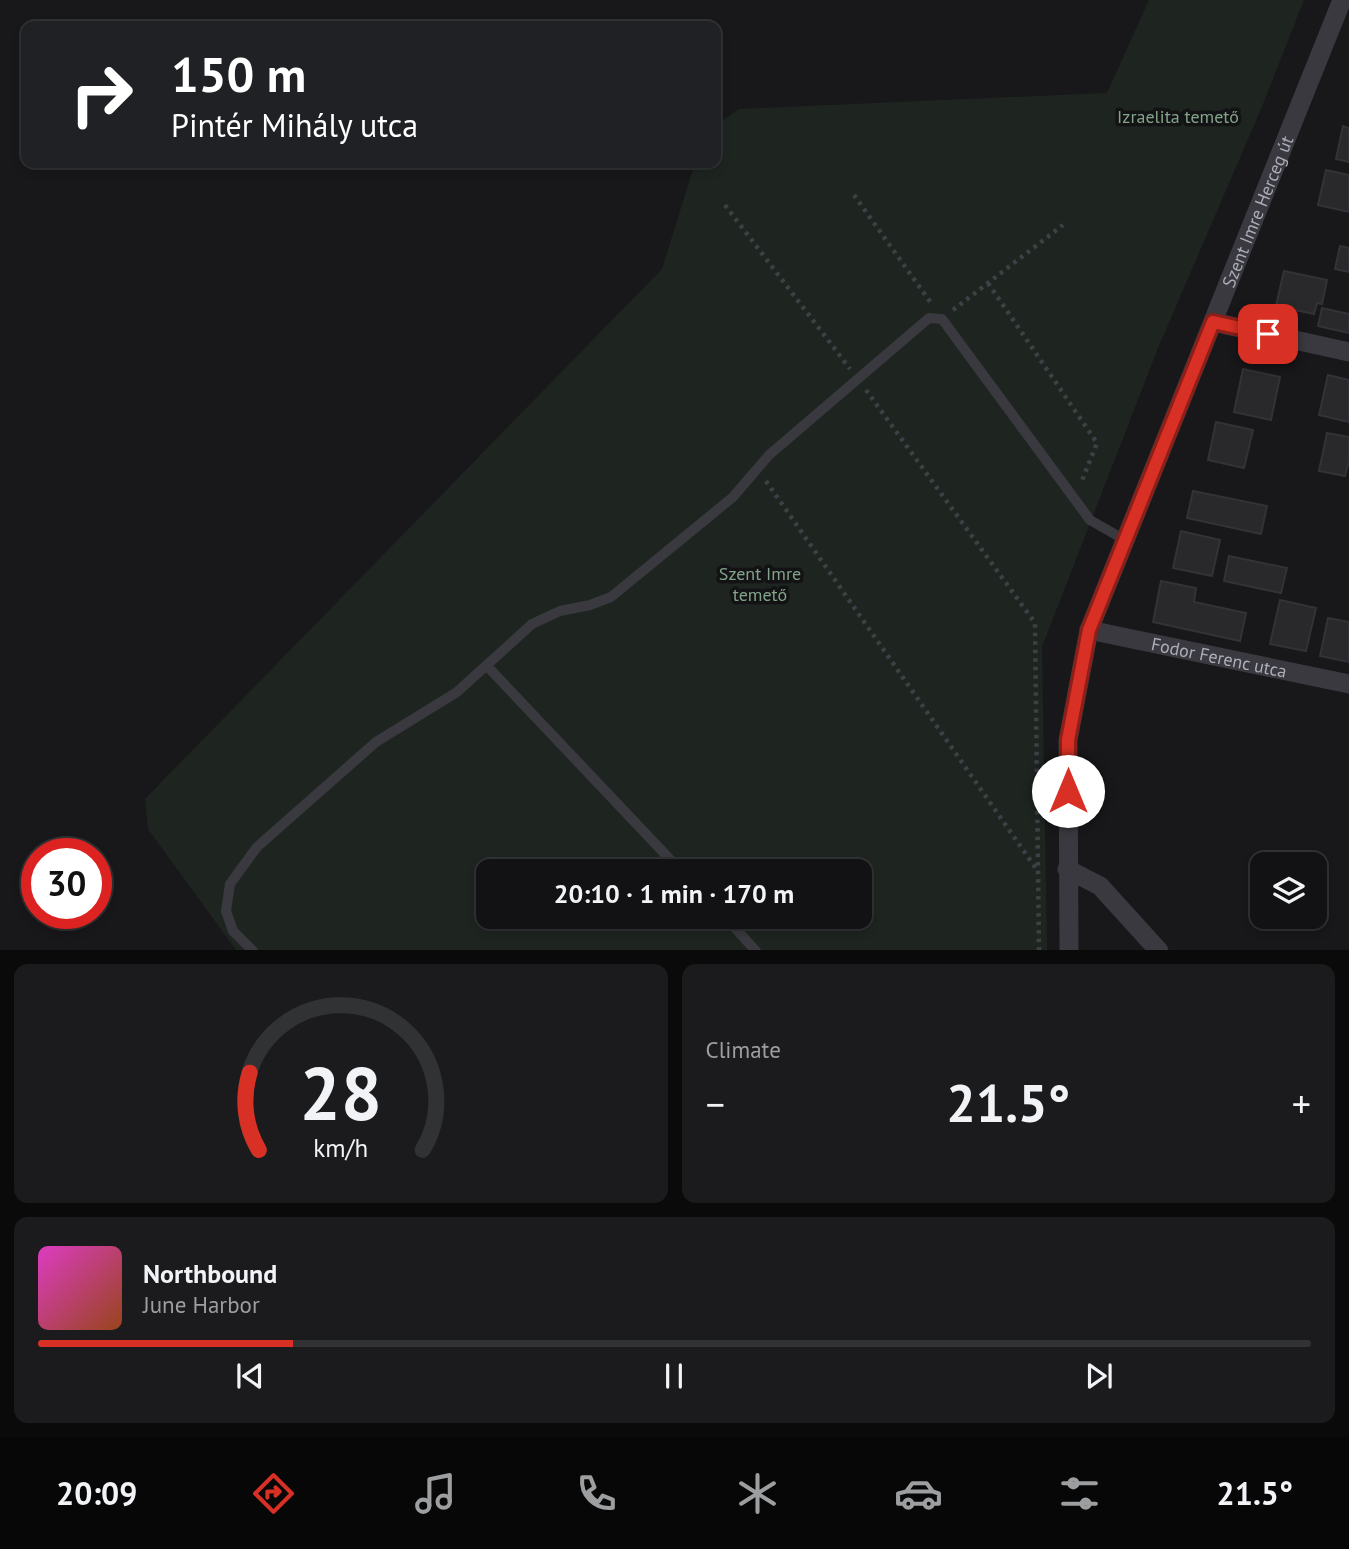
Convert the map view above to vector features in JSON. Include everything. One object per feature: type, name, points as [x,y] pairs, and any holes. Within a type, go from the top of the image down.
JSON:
[{"type":"street","name":"Szent Imre Herceg út","points":[[1069,950],[1068,740],[1089,630],[1342,0]]},
{"type":"street","points":[[1213,322],[1349,352]]},
{"type":"street","name":"Fodor Ferenc utca","points":[[1089,630],[1349,684]]},
{"type":"street","points":[[1068,869],[1100,886],[1158,950]]},
{"type":"lane","points":[[253,950],[233,931],[226,911],[230,884],[257,847],[376,742],[457,692],[532,624],[560,611],[590,605],[611,597],[733,497],[769,455],[929,318],[942,319],[1090,520],[1125,540]]},
{"type":"lane","points":[[487,666],[670,859]]},
{"type":"lane","points":[[736,929],[756,950]]},
{"type":"path","points":[[854,195],[942,319],[1063,225]]},
{"type":"path","points":[[725,205],[858,379],[1035,623],[1039,950]]},
{"type":"path","points":[[988,283],[1097,443],[1074,498]]},
{"type":"path","points":[[757,468],[1038,870]]},
{"type":"green space","name":"Szent Imre temető","points":[[1149,0],[1304,0],[1261,109],[1158,348],[1042,647],[1047,950],[236,950],[148,829],[145,799],[662,269],[693,168],[721,168],[721,122],[739,109],[1107,93]]},
{"type":"building","points":[[1343,126],[1349,128],[1349,162],[1336,159]]},
{"type":"building","points":[[1326,170],[1349,175],[1349,212],[1318,205]]},
{"type":"building","points":[[1340,246],[1349,248],[1349,272],[1335,269]]},
{"type":"building","points":[[1284,271],[1327,280],[1322,304],[1317,303],[1314,314],[1276,306]]},
{"type":"building","points":[[1322,308],[1349,314],[1349,333],[1318,326]]},
{"type":"building","points":[[1243,369],[1280,377],[1271,420],[1234,412]]},
{"type":"building","points":[[1328,375],[1349,380],[1349,422],[1319,415]]},
{"type":"building","points":[[1216,422],[1253,430],[1244,468],[1208,460]]},
{"type":"building","points":[[1327,433],[1349,437],[1349,460],[1345,476],[1319,471]]},
{"type":"building","points":[[1193,491],[1267,506],[1261,534],[1187,518]]},
{"type":"building","points":[[1181,531],[1220,540],[1212,576],[1173,568]]},
{"type":"building","points":[[1229,556],[1287,568],[1281,593],[1224,581]]},
{"type":"building","points":[[1161,581],[1196,588],[1194,602],[1246,613],[1240,641],[1153,622]]},
{"type":"building","points":[[1280,600],[1316,608],[1306,651],[1270,644]]},
{"type":"building","points":[[1328,618],[1349,622],[1349,662],[1320,656]]},
{"type":"route","points":[[1068,791],[1068,740],[1089,630],[1213,322],[1268,334]]},
{"type":"park label","name":"Izraelita temető","points":[[1178,116]]}]
